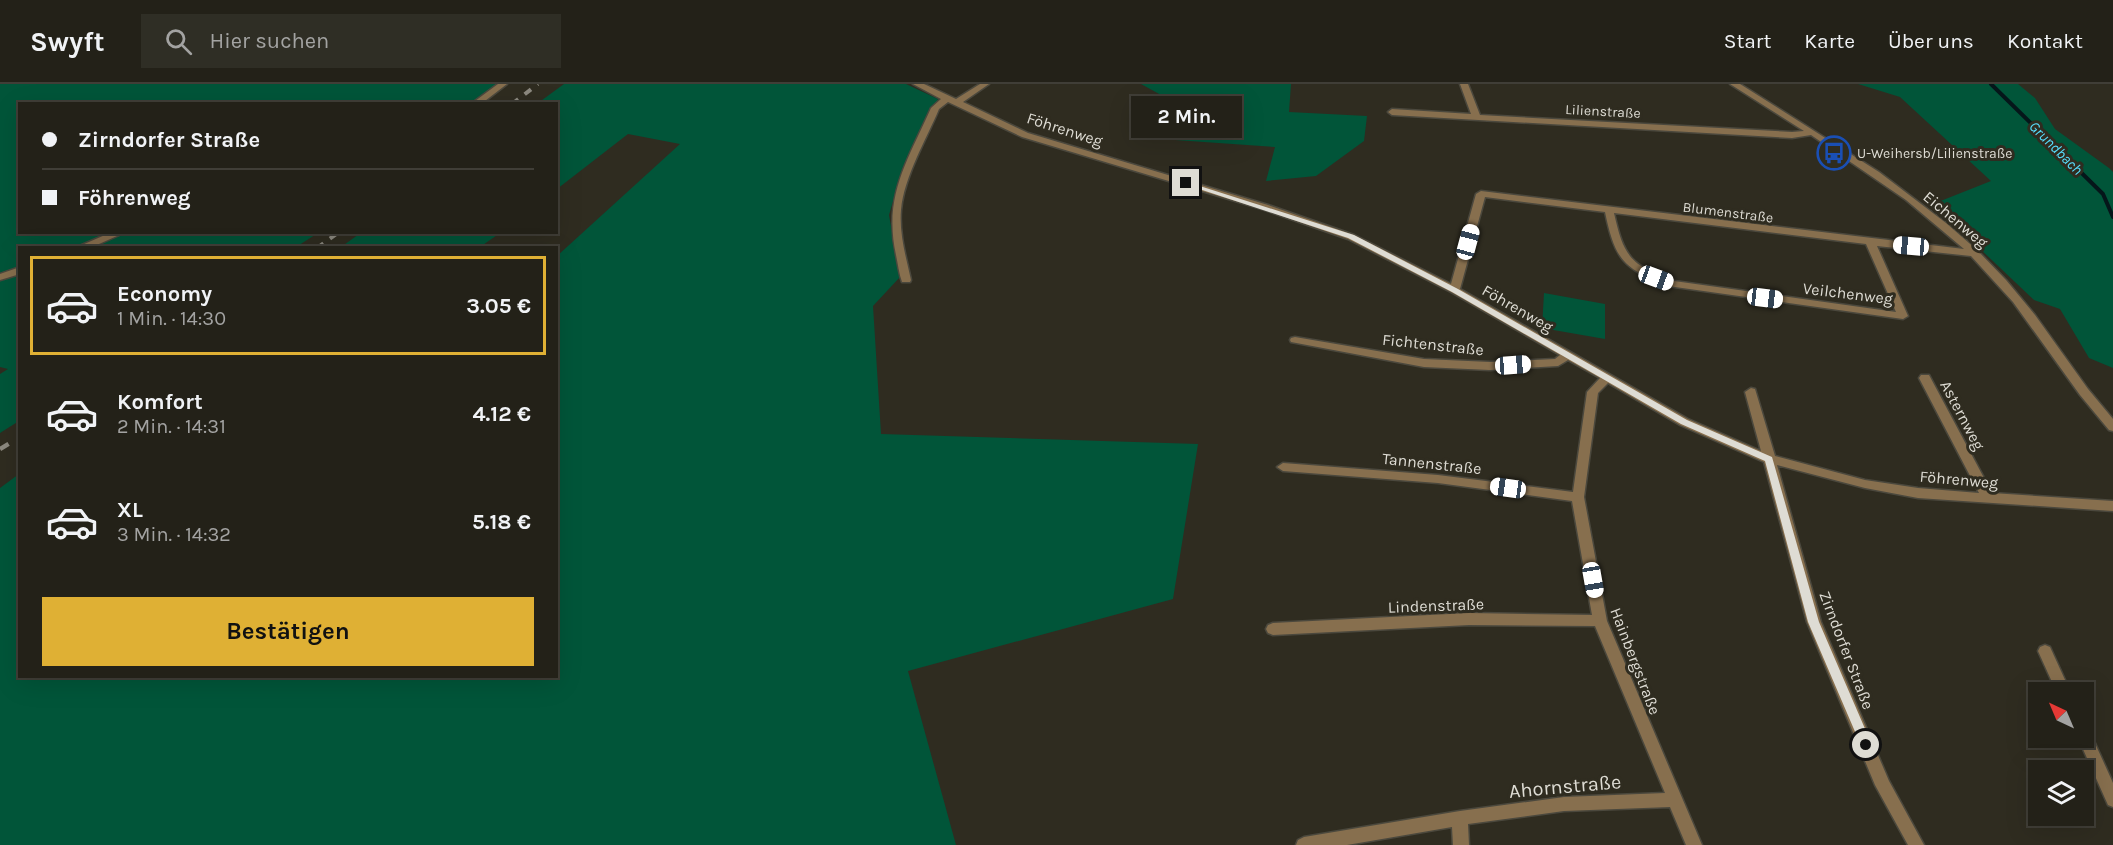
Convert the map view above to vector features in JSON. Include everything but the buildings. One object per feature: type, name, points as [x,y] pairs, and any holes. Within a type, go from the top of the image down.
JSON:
[{"type":"street","points":[[478,102],[502,84]]},
{"type":"street","name":"Föhrenweg","points":[[917,84],[1025,135],[1317,224],[1351,237],[1455,290],[1703,432],[1769,459],[1865,484],[1918,493],[2113,506]]},
{"type":"street","points":[[958,102],[985,84]]},
{"type":"street","points":[[1464,84],[1477,118]]},
{"type":"street","name":"Eichenweg","points":[[1734,84],[1812,132],[1888,184],[1973,253],[2021,305],[2113,427]]},
{"type":"street","points":[[906,280],[897,239],[896,211],[901,188],[936,108],[948,98]]},
{"type":"street","name":"Lilienstraße","points":[[1392,112],[1792,135],[1812,132]]},
{"type":"street","name":"Blumenstraße","points":[[1455,290],[1481,194],[1870,243],[1973,253]]},
{"type":"street","name":"Veilchenweg","points":[[1610,211],[1617,247],[1623,256],[1640,270],[1672,284],[1903,315],[1870,243]]},
{"type":"street","points":[[85,246],[117,234]]},
{"type":"street","points":[[0,277],[18,271]]},
{"type":"street","name":"Fichtenstraße","points":[[1296,340],[1402,359],[1459,365],[1490,366],[1558,362],[1567,356]]},
{"type":"street","name":"Hainbergstraße","points":[[1607,378],[1593,392],[1578,497],[1600,621],[1694,845]]},
{"type":"street","name":"Asternweg","points":[[1924,378],[1989,499]]},
{"type":"street","name":"Zirndorfer Straße","points":[[1751,392],[1814,622],[1883,785],[1916,845]]},
{"type":"street","name":"Tannenstraße","points":[[1283,467],[1438,479],[1578,497]]},
{"type":"street","name":"Lindenstraße","points":[[1273,630],[1469,619],[1600,621]]},
{"type":"street","points":[[2045,651],[2059,682]]},
{"type":"street","points":[[2090,748],[2113,800]]},
{"type":"street","name":"Ahornstraße","points":[[1304,845],[1460,818],[1564,804],[1674,800]]},
{"type":"street","points":[[1460,818],[1461,845]]},
{"type":"green space","points":[[0,84],[508,84],[485,102],[18,102],[18,234],[316,234],[298,246],[18,246],[18,422],[0,433],[0,374],[8,369],[0,367]]},
{"type":"green space","points":[[564,84],[906,84],[938,99],[903,167],[889,215],[900,277],[873,306],[881,434],[1198,444],[1173,599],[908,671],[956,845],[0,845],[0,488],[18,475],[18,678],[558,678],[558,255],[680,144],[628,134],[558,188],[558,102],[539,102]]},
{"type":"green space","points":[[1141,84],[1291,84],[1289,112],[1367,116],[1364,141],[1316,176],[1266,181],[1275,147],[1161,139],[1161,95]]},
{"type":"green space","points":[[1858,84],[2018,84],[2035,98],[2055,129],[2113,172],[2113,368],[2089,358],[2060,309],[2034,300],[1939,210],[1938,202],[1991,181],[1900,97]]},
{"type":"green space","points":[[359,234],[499,234],[481,246],[342,246]]},
{"type":"green space","points":[[1544,293],[1605,304],[1605,339],[1542,328]]},
{"type":"waterway","name":"Grundbach","points":[[1991,84],[2103,194],[2113,217]]},
{"type":"railway","points":[[515,102],[538,84]]},
{"type":"railway","points":[[320,246],[336,234]]},
{"type":"railway","points":[[0,449],[18,438]]},
{"type":"place","name":"U-Weihersb/Lilienstraße","points":[[1834,153]]},
{"type":"route","points":[[1186,183],[1351,237],[1455,290],[1684,422],[1769,459],[1814,622],[1866,745]]}]
